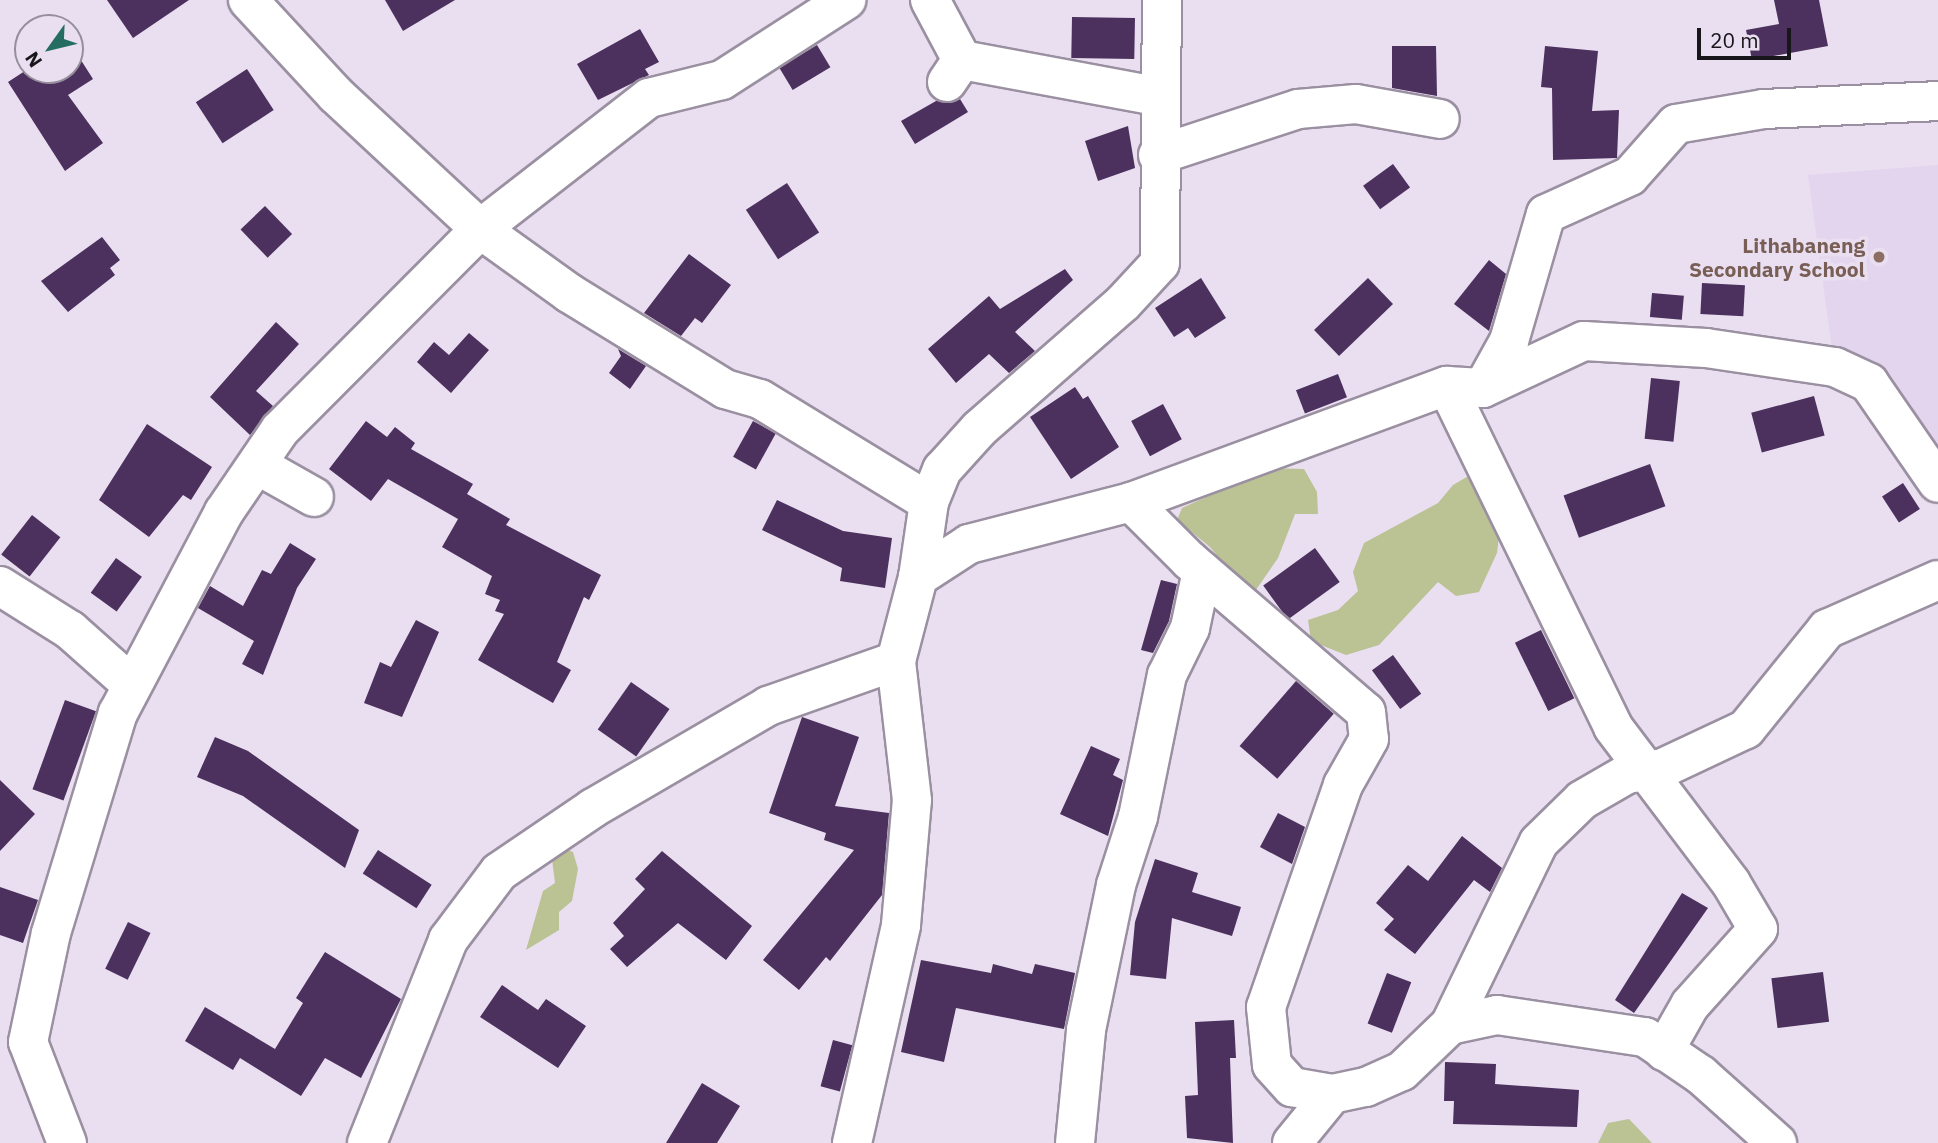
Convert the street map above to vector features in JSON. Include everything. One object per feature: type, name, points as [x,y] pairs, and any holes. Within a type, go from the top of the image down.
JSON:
[{"type":"street","points":[[248,0],[336,96],[480,229],[569,293],[715,383],[760,399],[929,502]]},
{"type":"street","points":[[67,1143],[28,1042],[51,933],[118,713],[224,512],[259,466],[280,430],[323,382],[480,229],[649,98],[722,80],[846,0]]},
{"type":"street","points":[[930,0],[955,71],[1157,96]]},
{"type":"street","points":[[852,1143],[901,925],[912,800],[896,661],[918,577],[929,502],[942,470],[979,429],[1123,303],[1160,263],[1157,96],[1161,0]]},
{"type":"street","points":[[1465,387],[1509,341],[1546,214],[1630,176],[1676,124],[1763,109],[1938,101]]},
{"type":"street","points":[[1158,155],[1298,109],[1356,104],[1440,119]]},
{"type":"street","points":[[918,577],[969,544],[1131,502],[1465,387],[1584,341],[1706,348],[1822,365],[1869,383],[1927,452],[1938,483]]},
{"type":"street","points":[[1465,387],[1614,727],[1649,771],[1758,929],[1690,1005],[1664,1051]]},
{"type":"street","points":[[259,466],[314,497]]},
{"type":"street","points":[[1131,502],[1202,571],[1366,712],[1369,739],[1343,785],[1266,1007],[1272,1065],[1292,1087],[1332,1094],[1366,1087],[1402,1070],[1450,1025],[1539,842],[1583,800],[1627,774],[1649,771],[1746,729],[1827,629],[1938,580]]},
{"type":"street","points":[[1074,1143],[1086,1030],[1116,885],[1138,817],[1167,675],[1190,628],[1202,571]]},
{"type":"street","points":[[0,586],[71,630],[132,685]]},
{"type":"street","points":[[367,1143],[448,940],[499,872],[593,808],[768,706],[896,661]]},
{"type":"street","points":[[1450,1025],[1497,1015],[1644,1037],[1777,1143]]},
{"type":"street","points":[[1292,1143],[1332,1094]]},
{"type":"shaded area","name":"Lithabaneng Secondary School","points":[[1938,165],[1938,452],[1884,374],[1859,354],[1832,349],[1808,175]]},
{"type":"green space","points":[[1270,468],[1304,469],[1317,492],[1318,514],[1295,514],[1278,558],[1251,597],[1210,547],[1177,520],[1182,508]]},
{"type":"green space","points":[[1477,471],[1501,518],[1497,553],[1479,592],[1456,596],[1438,582],[1379,645],[1346,655],[1311,641],[1308,620],[1338,610],[1358,591],[1353,572],[1364,543],[1438,503],[1453,485]]},
{"type":"green space","points":[[561,847],[573,852],[578,869],[572,901],[559,912],[559,930],[526,950],[543,891],[555,883],[551,851]]},
{"type":"green space","points":[[1629,1119],[1652,1143],[1598,1143],[1608,1123]]},
{"type":"building","points":[[107,0],[189,0],[133,38]]},
{"type":"building","points":[[385,0],[455,0],[403,31]]},
{"type":"building","points":[[1774,0],[1819,0],[1828,46],[1752,60],[1746,30],[1779,24]]},
{"type":"building","points":[[1072,17],[1135,18],[1134,59],[1071,58]]},
{"type":"building","points":[[640,29],[659,62],[645,69],[649,75],[598,100],[577,64]]},
{"type":"building","points":[[817,45],[830,67],[793,90],[779,68]]},
{"type":"building","points":[[1392,46],[1436,46],[1437,96],[1392,88]]},
{"type":"building","points":[[1545,46],[1598,51],[1592,111],[1619,110],[1617,158],[1553,160],[1552,88],[1541,87]]},
{"type":"building","points":[[84,65],[93,79],[68,95],[103,143],[65,171],[8,82],[14,78],[14,84],[84,84]]},
{"type":"building","points":[[247,69],[274,110],[223,143],[196,102]]},
{"type":"building","points":[[960,99],[968,112],[915,144],[901,121],[936,101]]},
{"type":"building","points":[[1128,126],[1135,168],[1098,181],[1085,141]]},
{"type":"building","points":[[1393,164],[1410,187],[1380,209],[1363,186]]},
{"type":"building","points":[[787,183],[819,232],[778,259],[746,210]]},
{"type":"building","points":[[265,206],[292,234],[268,258],[241,230]]},
{"type":"building","points":[[102,237],[120,260],[110,268],[115,275],[68,312],[41,281]]},
{"type":"building","points":[[689,254],[731,285],[702,323],[695,318],[681,336],[644,313]]},
{"type":"building","points":[[1489,260],[1506,274],[1489,331],[1454,304]]},
{"type":"building","points":[[1065,269],[1073,280],[1015,332],[1035,351],[1009,373],[989,354],[956,383],[928,349],[989,296],[1000,309]]},
{"type":"building","points":[[1201,278],[1226,318],[1195,338],[1188,328],[1174,337],[1155,308]]},
{"type":"building","points":[[1368,278],[1393,304],[1339,356],[1314,330]]},
{"type":"building","points":[[1702,283],[1745,285],[1743,316],[1700,314]]},
{"type":"building","points":[[1652,293],[1684,296],[1682,320],[1650,317]]},
{"type":"building","points":[[276,322],[299,344],[256,391],[273,406],[250,435],[210,397]]},
{"type":"building","points":[[469,333],[489,350],[451,393],[417,362],[434,342],[449,355]]},
{"type":"building","points":[[618,349],[646,366],[630,389],[609,373],[621,356]]},
{"type":"building","points":[[1338,374],[1347,397],[1305,413],[1296,390]]},
{"type":"building","points":[[1651,378],[1680,381],[1673,442],[1645,439]]},
{"type":"building","points":[[1075,387],[1083,399],[1088,396],[1119,447],[1071,479],[1030,417]]},
{"type":"building","points":[[1814,396],[1825,436],[1762,452],[1751,413]]},
{"type":"building","points":[[1163,404],[1182,439],[1150,456],[1131,421]]},
{"type":"building","points":[[366,421],[387,437],[395,427],[415,443],[411,449],[473,484],[467,494],[510,519],[506,525],[601,575],[589,600],[584,597],[557,662],[571,670],[553,703],[478,660],[504,614],[495,611],[500,600],[485,594],[492,576],[442,547],[458,519],[388,479],[371,501],[329,469]]},
{"type":"building","points":[[753,421],[776,434],[756,469],[733,457]]},
{"type":"building","points":[[147,424],[212,467],[191,500],[183,495],[149,537],[99,500]]},
{"type":"building","points":[[1650,464],[1665,506],[1579,538],[1564,495]]},
{"type":"building","points":[[1903,483],[1920,509],[1899,523],[1882,497]]},
{"type":"building","points":[[777,500],[843,531],[892,538],[885,588],[840,581],[842,568],[762,530]]},
{"type":"building","points":[[32,515],[60,537],[30,577],[1,554]]},
{"type":"building","points":[[290,543],[316,559],[297,588],[263,675],[242,664],[254,641],[198,608],[210,586],[243,606],[262,570],[271,574]]},
{"type":"building","points":[[1315,548],[1340,582],[1288,620],[1263,586]]},
{"type":"building","points":[[116,558],[142,577],[117,612],[91,593]]},
{"type":"building","points":[[1161,580],[1177,584],[1169,621],[1153,653],[1141,650]]},
{"type":"building","points":[[416,620],[439,632],[402,717],[364,703],[380,662],[391,667]]},
{"type":"building","points":[[1541,630],[1574,698],[1548,711],[1515,643]]},
{"type":"building","points":[[1393,655],[1421,694],[1400,709],[1372,670]]},
{"type":"building","points":[[1296,681],[1334,714],[1277,779],[1240,746]]},
{"type":"building","points":[[631,682],[670,709],[636,756],[598,730]]},
{"type":"building","points":[[65,700],[96,711],[64,801],[33,789]]},
{"type":"building","points":[[802,717],[859,737],[835,806],[889,813],[882,895],[830,961],[826,957],[799,990],[763,960],[854,850],[824,840],[826,833],[769,813]]},
{"type":"building","points":[[215,737],[248,751],[359,830],[345,868],[243,796],[197,777]]},
{"type":"building","points":[[1091,746],[1120,759],[1113,775],[1123,780],[1108,836],[1060,814]]},
{"type":"building","points":[[0,780],[35,814],[0,851]]},
{"type":"building","points":[[1278,813],[1305,827],[1292,864],[1260,847]]},
{"type":"building","points":[[1462,836],[1502,868],[1490,892],[1474,880],[1415,954],[1384,930],[1394,919],[1376,903],[1408,865],[1428,881]]},
{"type":"building","points":[[378,850],[432,885],[416,908],[363,873]]},
{"type":"building","points":[[662,851],[752,926],[726,960],[678,923],[627,967],[610,949],[624,936],[613,923],[645,889],[635,879]]},
{"type":"building","points":[[1155,859],[1198,873],[1192,892],[1241,907],[1232,936],[1172,918],[1166,979],[1130,975],[1135,922]]},
{"type":"building","points":[[0,887],[38,900],[23,943],[0,935]]},
{"type":"building","points":[[1682,893],[1708,908],[1634,1013],[1615,1000]]},
{"type":"building","points":[[128,922],[150,933],[128,980],[105,969]]},
{"type":"building","points":[[325,952],[401,999],[361,1078],[325,1058],[301,1096],[240,1058],[233,1070],[185,1041],[205,1007],[275,1049],[303,1003],[296,998]]},
{"type":"building","points":[[921,960],[991,973],[993,964],[1032,974],[1035,964],[1075,973],[1064,1029],[956,1008],[944,1062],[901,1052]]},
{"type":"building","points":[[1823,972],[1829,1022],[1777,1028],[1771,978]]},
{"type":"building","points":[[1387,973],[1411,982],[1392,1033],[1368,1023]]},
{"type":"building","points":[[502,985],[538,1010],[546,999],[586,1026],[558,1068],[480,1017]]},
{"type":"building","points":[[1234,1020],[1236,1058],[1230,1058],[1233,1143],[1187,1138],[1185,1096],[1198,1095],[1195,1022]]},
{"type":"building","points":[[833,1040],[852,1045],[840,1092],[821,1086]]},
{"type":"building","points":[[1445,1062],[1496,1064],[1495,1084],[1579,1090],[1577,1127],[1453,1124],[1454,1101],[1444,1101]]},
{"type":"building","points":[[702,1083],[740,1106],[717,1143],[666,1143]]},
{"type":"place","name":"Lithabaneng Secondary School","points":[[1879,257]]}]
